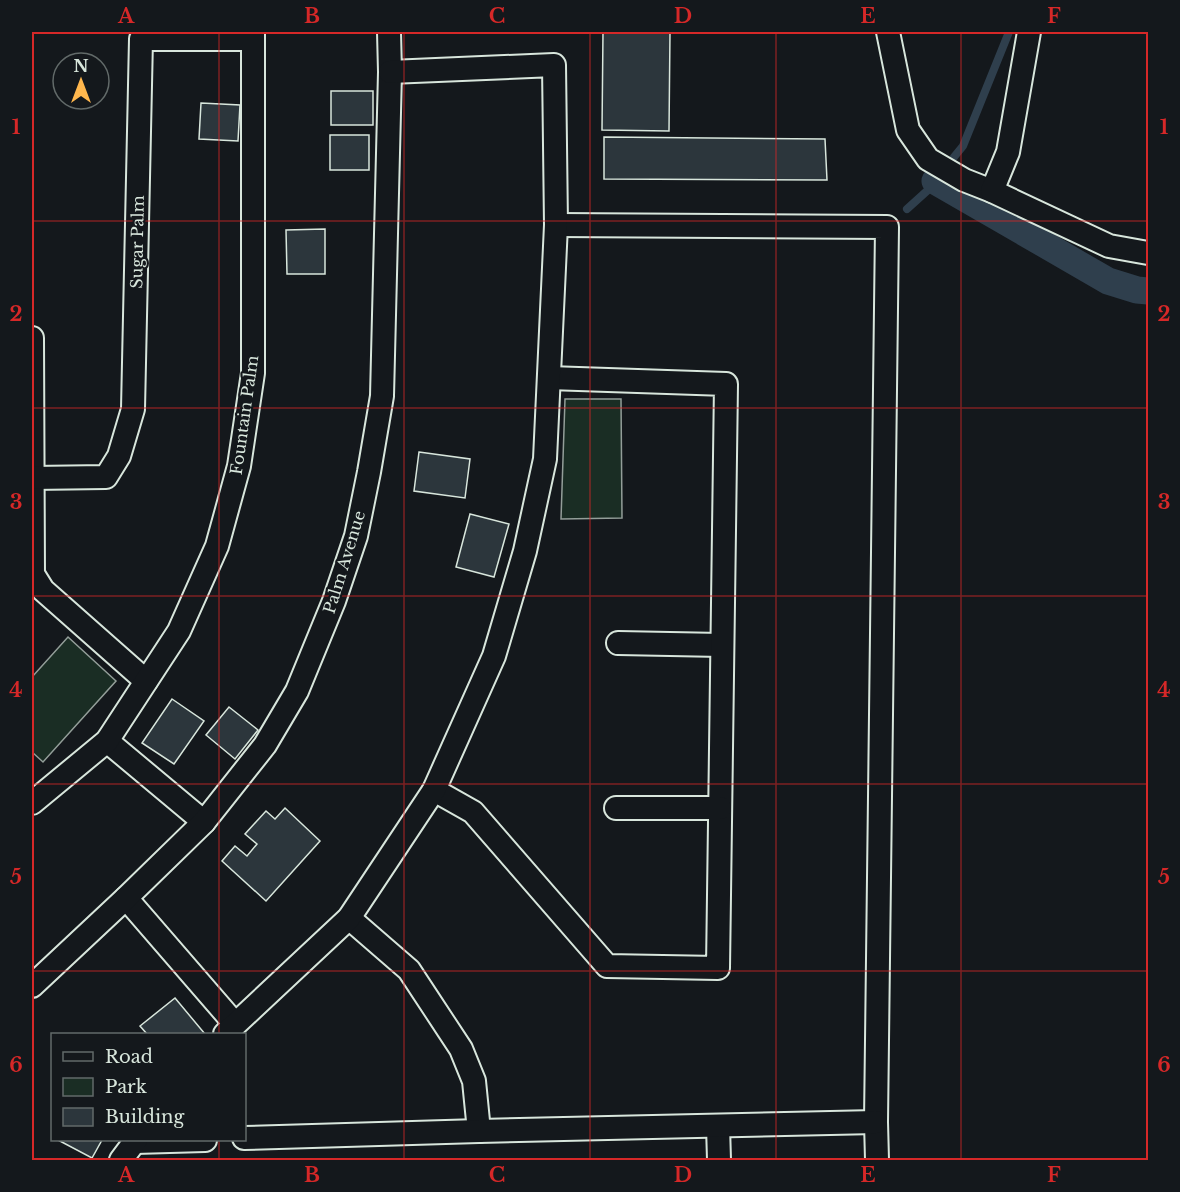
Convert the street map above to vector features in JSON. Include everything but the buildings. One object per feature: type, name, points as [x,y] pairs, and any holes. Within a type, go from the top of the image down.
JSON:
[{"type":"street","name":"Palm Avenue","points":[[32,986],[204,822],[265,745],[297,691],[334,601],[356,536],[382,396],[389,32]]},
{"type":"street","points":[[888,32],[908,130],[928,159],[964,180],[1109,246],[1149,253]]},
{"type":"street","points":[[992,191],[1008,152],[1029,32]]},
{"type":"street","name":"Sugar Palm","points":[[32,478],[106,477],[119,456],[133,409],[141,39],[253,35]]},
{"type":"street","name":"Fountain Palm","points":[[33,798],[107,741],[179,631],[217,546],[239,466],[253,373],[253,35]]},
{"type":"street","points":[[126,898],[230,1029],[349,918],[434,790],[494,656],[525,551],[545,459],[556,225],[554,65],[390,72]]},
{"type":"street","points":[[556,225],[887,227],[877,1161]]},
{"type":"street","points":[[32,338],[33,574],[43,590],[146,681]]},
{"type":"street","points":[[434,790],[473,812],[607,966],[718,968],[726,384],[549,378]]},
{"type":"street","points":[[618,643],[722,645]]},
{"type":"street","points":[[107,741],[204,822]]},
{"type":"street","points":[[616,808],[720,808]]},
{"type":"street","points":[[349,918],[409,970],[461,1049],[474,1081],[479,1131]]},
{"type":"street","points":[[246,1138],[876,1122]]},
{"type":"street","points":[[718,1126],[720,1161]]},
{"type":"street","points":[[121,1161],[135,1141]]},
{"type":"green space","points":[[565,399],[621,399],[622,518],[561,519]]},
{"type":"green space","points":[[68,637],[116,681],[43,762],[32,752],[32,677]]},
{"type":"waterway","points":[[954,157],[963,146],[1009,32]]},
{"type":"waterway","points":[[907,209],[928,190],[941,174]]},
{"type":"waterway","points":[[935,181],[1108,281],[1148,291]]}]
